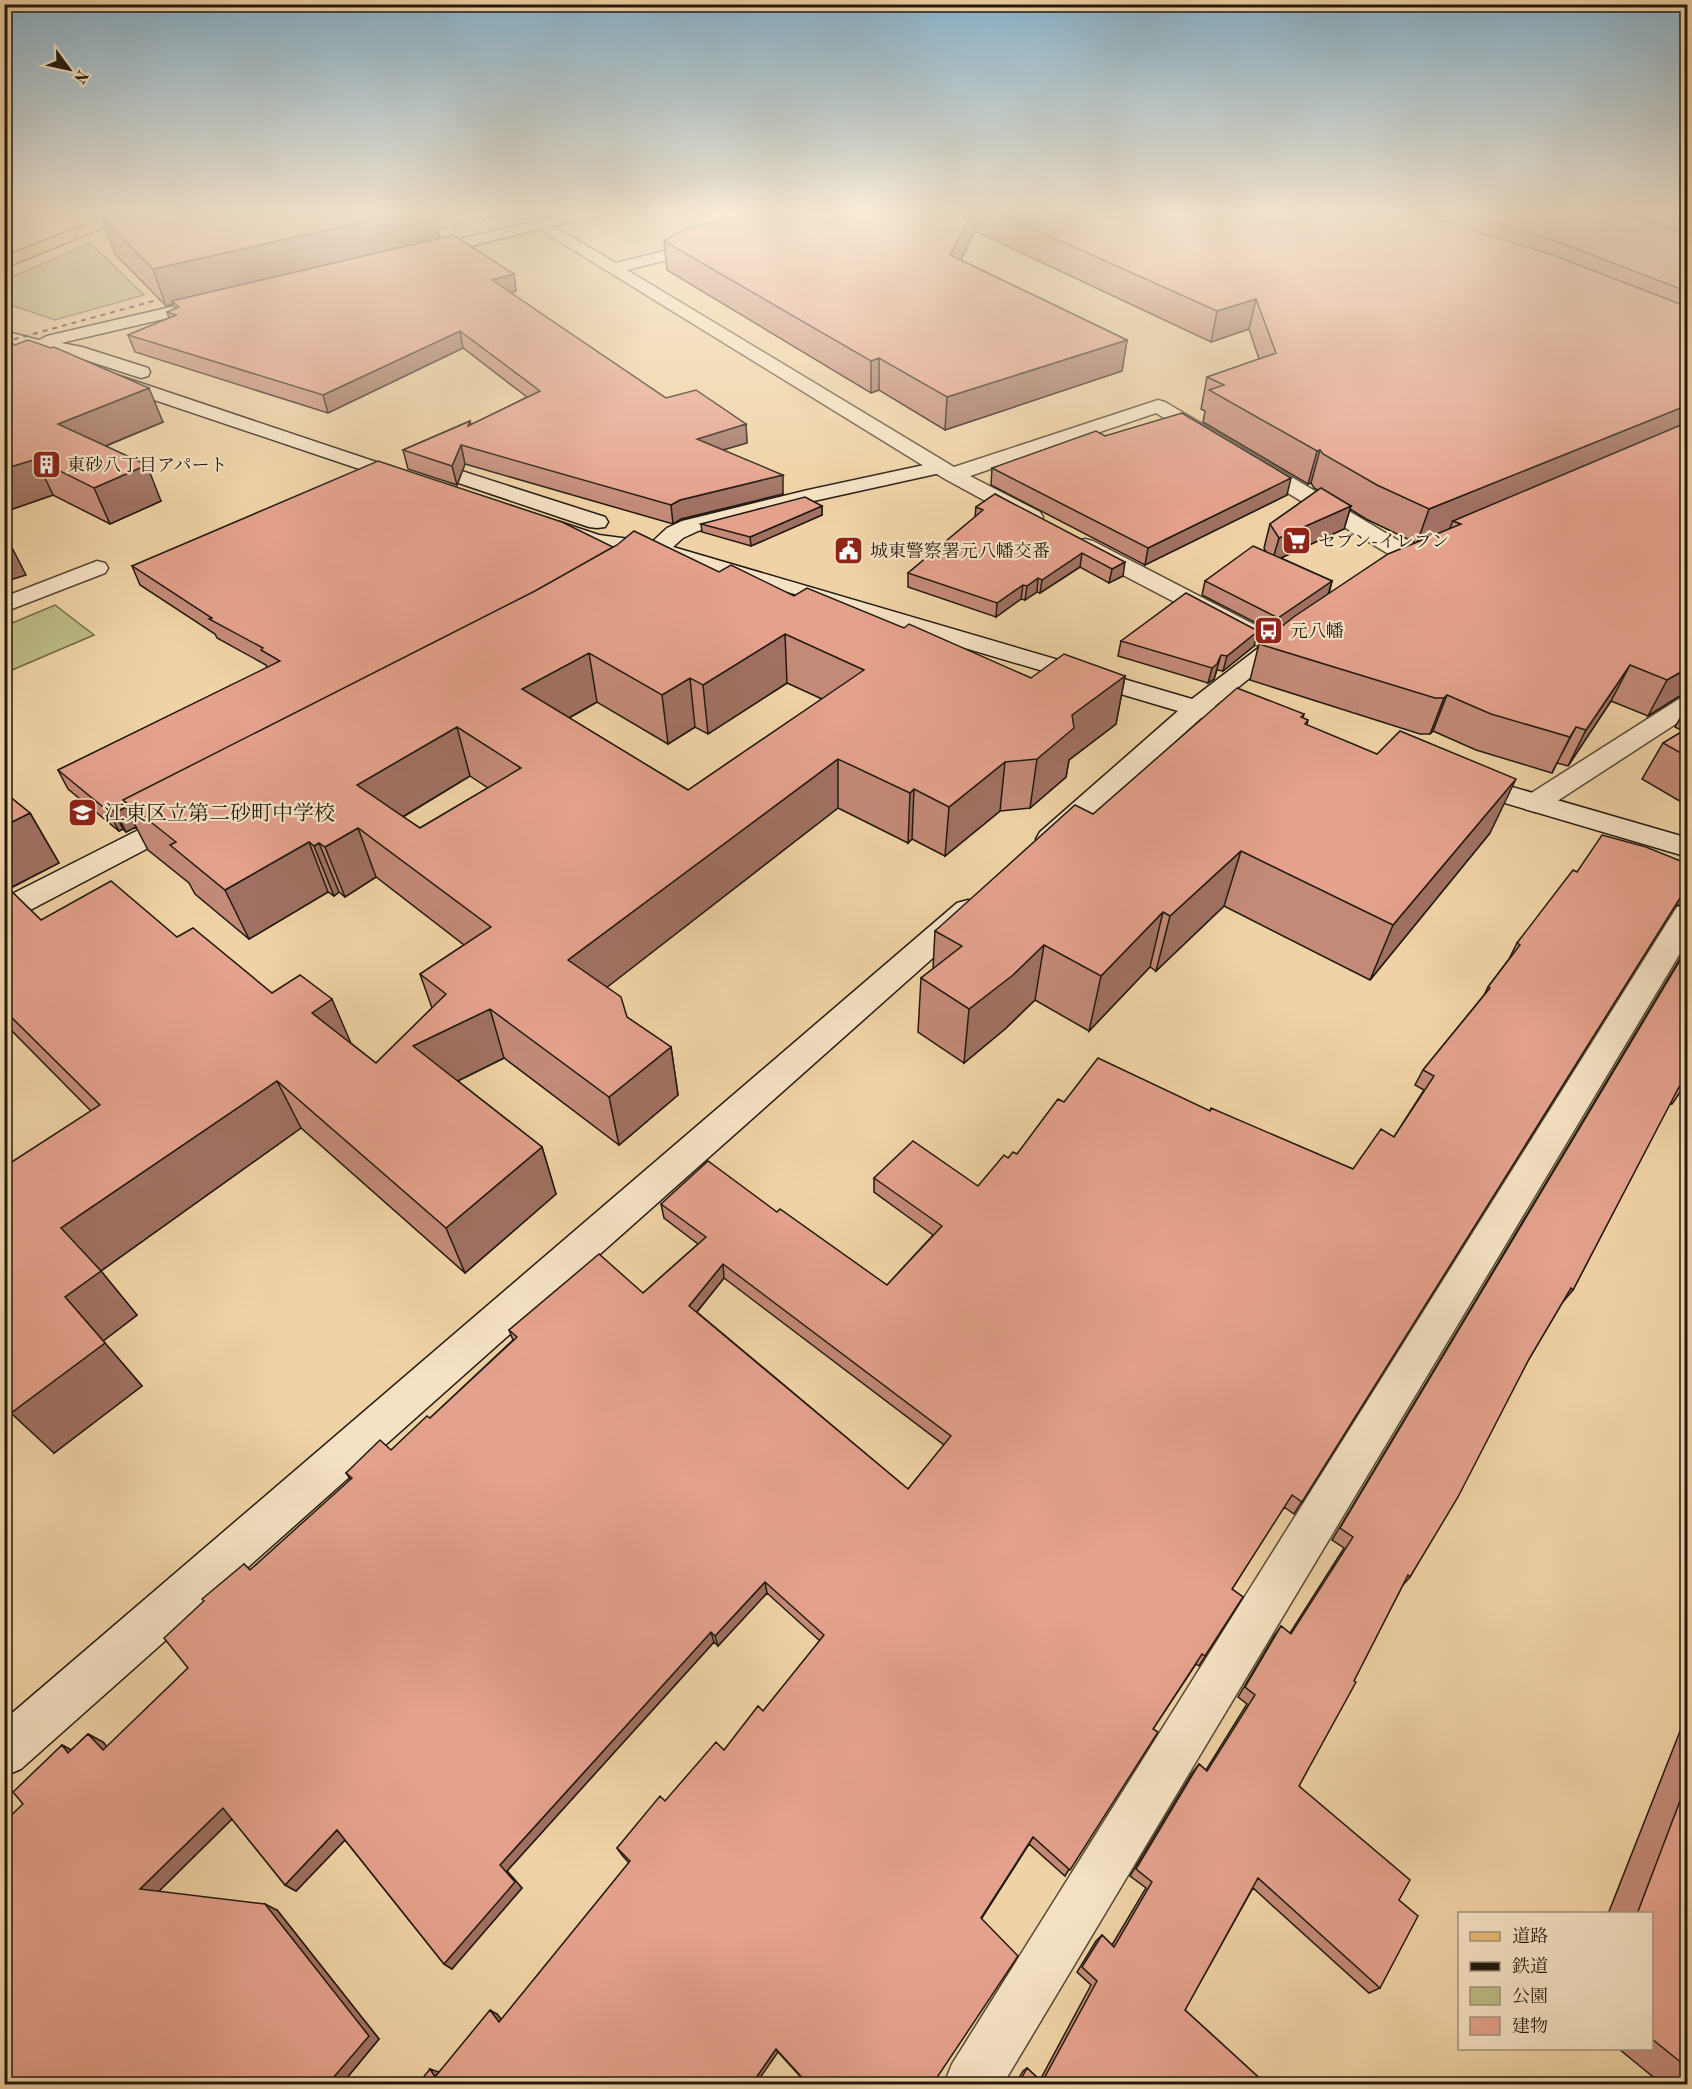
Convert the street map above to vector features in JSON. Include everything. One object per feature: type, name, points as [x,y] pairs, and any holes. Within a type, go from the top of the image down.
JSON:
[{"type":"street","points":[[4,354],[33,344],[185,308]]},
{"type":"street","points":[[680,308],[945,472],[1275,645]]},
{"type":"street","points":[[4,336],[33,344],[50,359],[596,541],[658,550],[1236,719]]},
{"type":"street","points":[[622,579],[675,533],[712,519],[945,472],[1158,406],[1408,556]]},
{"type":"street","points":[[1385,570],[1408,556],[1430,547]]},
{"type":"street","points":[[4,605],[97,568]]},
{"type":"street","points":[[4,1752],[1196,709],[1275,645],[1311,620]]},
{"type":"street","points":[[1535,802],[1688,704]]},
{"type":"street","points":[[1437,774],[1688,848]]},
{"type":"street","points":[[4,911],[207,806]]},
{"type":"street","points":[[972,2085],[1688,914]]},
{"type":"green space","points":[[21,308],[96,308],[55,320]]},
{"type":"green space","points":[[55,605],[94,635],[5,673],[5,626]]},
{"type":"building","points":[[175,308],[534,308],[666,398],[696,390],[746,424],[697,439],[783,475],[680,500],[671,505],[461,445],[452,466],[403,450],[470,421],[468,426],[540,391],[460,331],[323,395],[128,335],[176,315],[167,312]]},
{"type":"building","points":[[780,308],[1061,308],[1127,340],[947,397],[879,358],[871,361]]},
{"type":"building","points":[[1260,308],[1688,308],[1688,405],[1429,509],[1377,485],[1323,454],[1320,450],[1317,451],[1209,390],[1224,385],[1207,377],[1276,353]]},
{"type":"building","points":[[4,340],[15,345],[28,340],[54,347],[149,388],[58,424],[147,465],[94,488],[36,459],[4,469]]},
{"type":"building","points":[[1182,413],[1291,478],[1148,548],[992,468],[1096,431],[1105,436]]},
{"type":"building","points":[[1688,422],[1688,668],[1667,680],[1630,665],[1586,730],[1576,727],[1570,737],[1491,714],[1447,695],[1444,698],[1435,698],[1259,644],[1295,616],[1388,554],[1461,524],[1453,521]]},
{"type":"building","points":[[378,461],[562,522],[613,547],[535,591],[123,800],[126,807],[116,812],[112,809],[108,811],[58,770],[280,661],[261,650],[263,648],[209,619],[212,618],[132,566]]},
{"type":"building","points":[[1321,488],[1351,506],[1279,538],[1270,524]]},
{"type":"building","points":[[995,494],[1125,562],[1112,569],[1082,553],[1042,580],[1038,578],[1027,586],[1023,585],[997,603],[908,573],[983,510],[976,507]]},
{"type":"building","points":[[805,497],[822,506],[750,537],[701,524]]},
{"type":"building","points":[[634,531],[719,572],[731,565],[794,596],[807,588],[904,628],[909,624],[1031,678],[1064,654],[1125,676],[1072,715],[1074,728],[1037,759],[1005,762],[949,807],[914,789],[910,793],[838,759],[568,960],[621,997],[627,1017],[671,1047],[609,1097],[490,1009],[413,1046],[542,1147],[446,1228],[277,1081],[61,1228],[101,1271],[65,1297],[105,1343],[11,1413],[4,1405],[4,1167],[100,1105],[4,1010],[4,884],[41,920],[111,881],[177,937],[193,928],[272,993],[300,975],[332,999],[312,1013],[376,1063],[446,994],[420,974],[491,927],[358,828],[325,847],[319,843],[314,846],[309,842],[225,890],[170,845],[176,842],[123,800],[535,591],[617,545]],"holes":[[[785,634],[864,670],[688,790],[522,689],[589,653],[662,695],[690,678],[703,685]],[[457,727],[521,768],[420,828],[357,785]]]},
{"type":"building","points":[[1253,546],[1332,581],[1278,618],[1205,581]]},
{"type":"building","points":[[1186,593],[1258,631],[1227,656],[1221,655],[1217,664],[1212,668],[1121,641]]},
{"type":"building","points":[[1237,688],[1304,714],[1301,717],[1308,720],[1305,724],[1377,754],[1400,731],[1516,779],[1393,925],[1241,851],[1170,916],[1163,912],[1101,976],[1044,945],[1013,975],[969,1009],[921,978],[962,946],[935,931],[1075,805],[1093,814]]},
{"type":"building","points":[[1688,728],[1688,757],[1663,743]]},
{"type":"building","points":[[4,792],[30,813],[4,826]]},
{"type":"building","points":[[1602,835],[1646,847],[1688,864],[1688,890],[1685,890],[1302,1502],[1292,1495],[1232,1589],[1243,1597],[1205,1656],[1202,1654],[1153,1729],[1158,1732],[1070,1870],[1033,1837],[981,1918],[1018,1956],[932,2085],[809,2085],[776,2049],[751,2085],[417,2085],[430,2069],[435,2077],[490,2010],[499,2022],[630,1861],[617,1848],[660,1796],[665,1801],[716,1742],[724,1750],[758,1706],[763,1711],[824,1635],[765,1582],[715,1636],[711,1632],[500,1865],[515,1882],[444,1964],[337,1830],[285,1885],[223,1808],[140,1889],[265,1904],[369,2036],[327,2085],[4,2085],[4,1822],[23,1804],[13,1792],[62,1745],[68,1753],[88,1734],[103,1750],[188,1668],[164,1638],[204,1601],[202,1599],[244,1564],[250,1570],[352,1478],[346,1473],[380,1440],[391,1450],[427,1416],[430,1418],[517,1337],[509,1330],[599,1254],[643,1293],[706,1237],[661,1204],[708,1161],[777,1212],[780,1209],[887,1285],[942,1226],[874,1178],[913,1141],[978,1186],[1004,1155],[1008,1158],[1013,1152],[1017,1154],[1058,1099],[1064,1102],[1098,1058],[1210,1111],[1211,1108],[1353,1169],[1381,1129],[1394,1137],[1434,1076],[1423,1070],[1490,988],[1488,987],[1520,945],[1517,943],[1573,870],[1577,872]],"holes":[[[723,1264],[951,1436],[908,1489],[689,1306]]]},
{"type":"building","points":[[1688,947],[1688,1081],[1683,1089],[1679,1087],[1573,1290],[1571,1288],[1529,1359],[1458,1497],[1410,1577],[1408,1575],[1354,1681],[1356,1682],[1299,1786],[1410,1880],[1399,1900],[1418,1916],[1380,1988],[1258,1878],[1185,2010],[1267,2085],[1018,2085],[1027,2068],[1042,2082],[1097,1981],[1082,1967],[1102,1935],[1114,1947],[1152,1882],[1136,1869],[1199,1764],[1207,1771],[1255,1695],[1245,1687],[1281,1626],[1291,1634],[1353,1537],[1340,1528]]},
{"type":"building","points":[[1688,1780],[1688,2068],[1653,2040],[1653,1912],[1638,1912]]},
{"type":"railway","points":[[4,342],[126,308]]},
{"type":"place","name":"東砂八丁目アパート","points":[[46,465]]},
{"type":"place","name":"セブン-イレブン","points":[[1297,541]]},
{"type":"place","name":"城東警察署元八幡交番","points":[[849,551]]},
{"type":"place","name":"元八幡","points":[[1269,631]]},
{"type":"place","name":"江東区立第二砂町中学校","points":[[83,813]]}]
